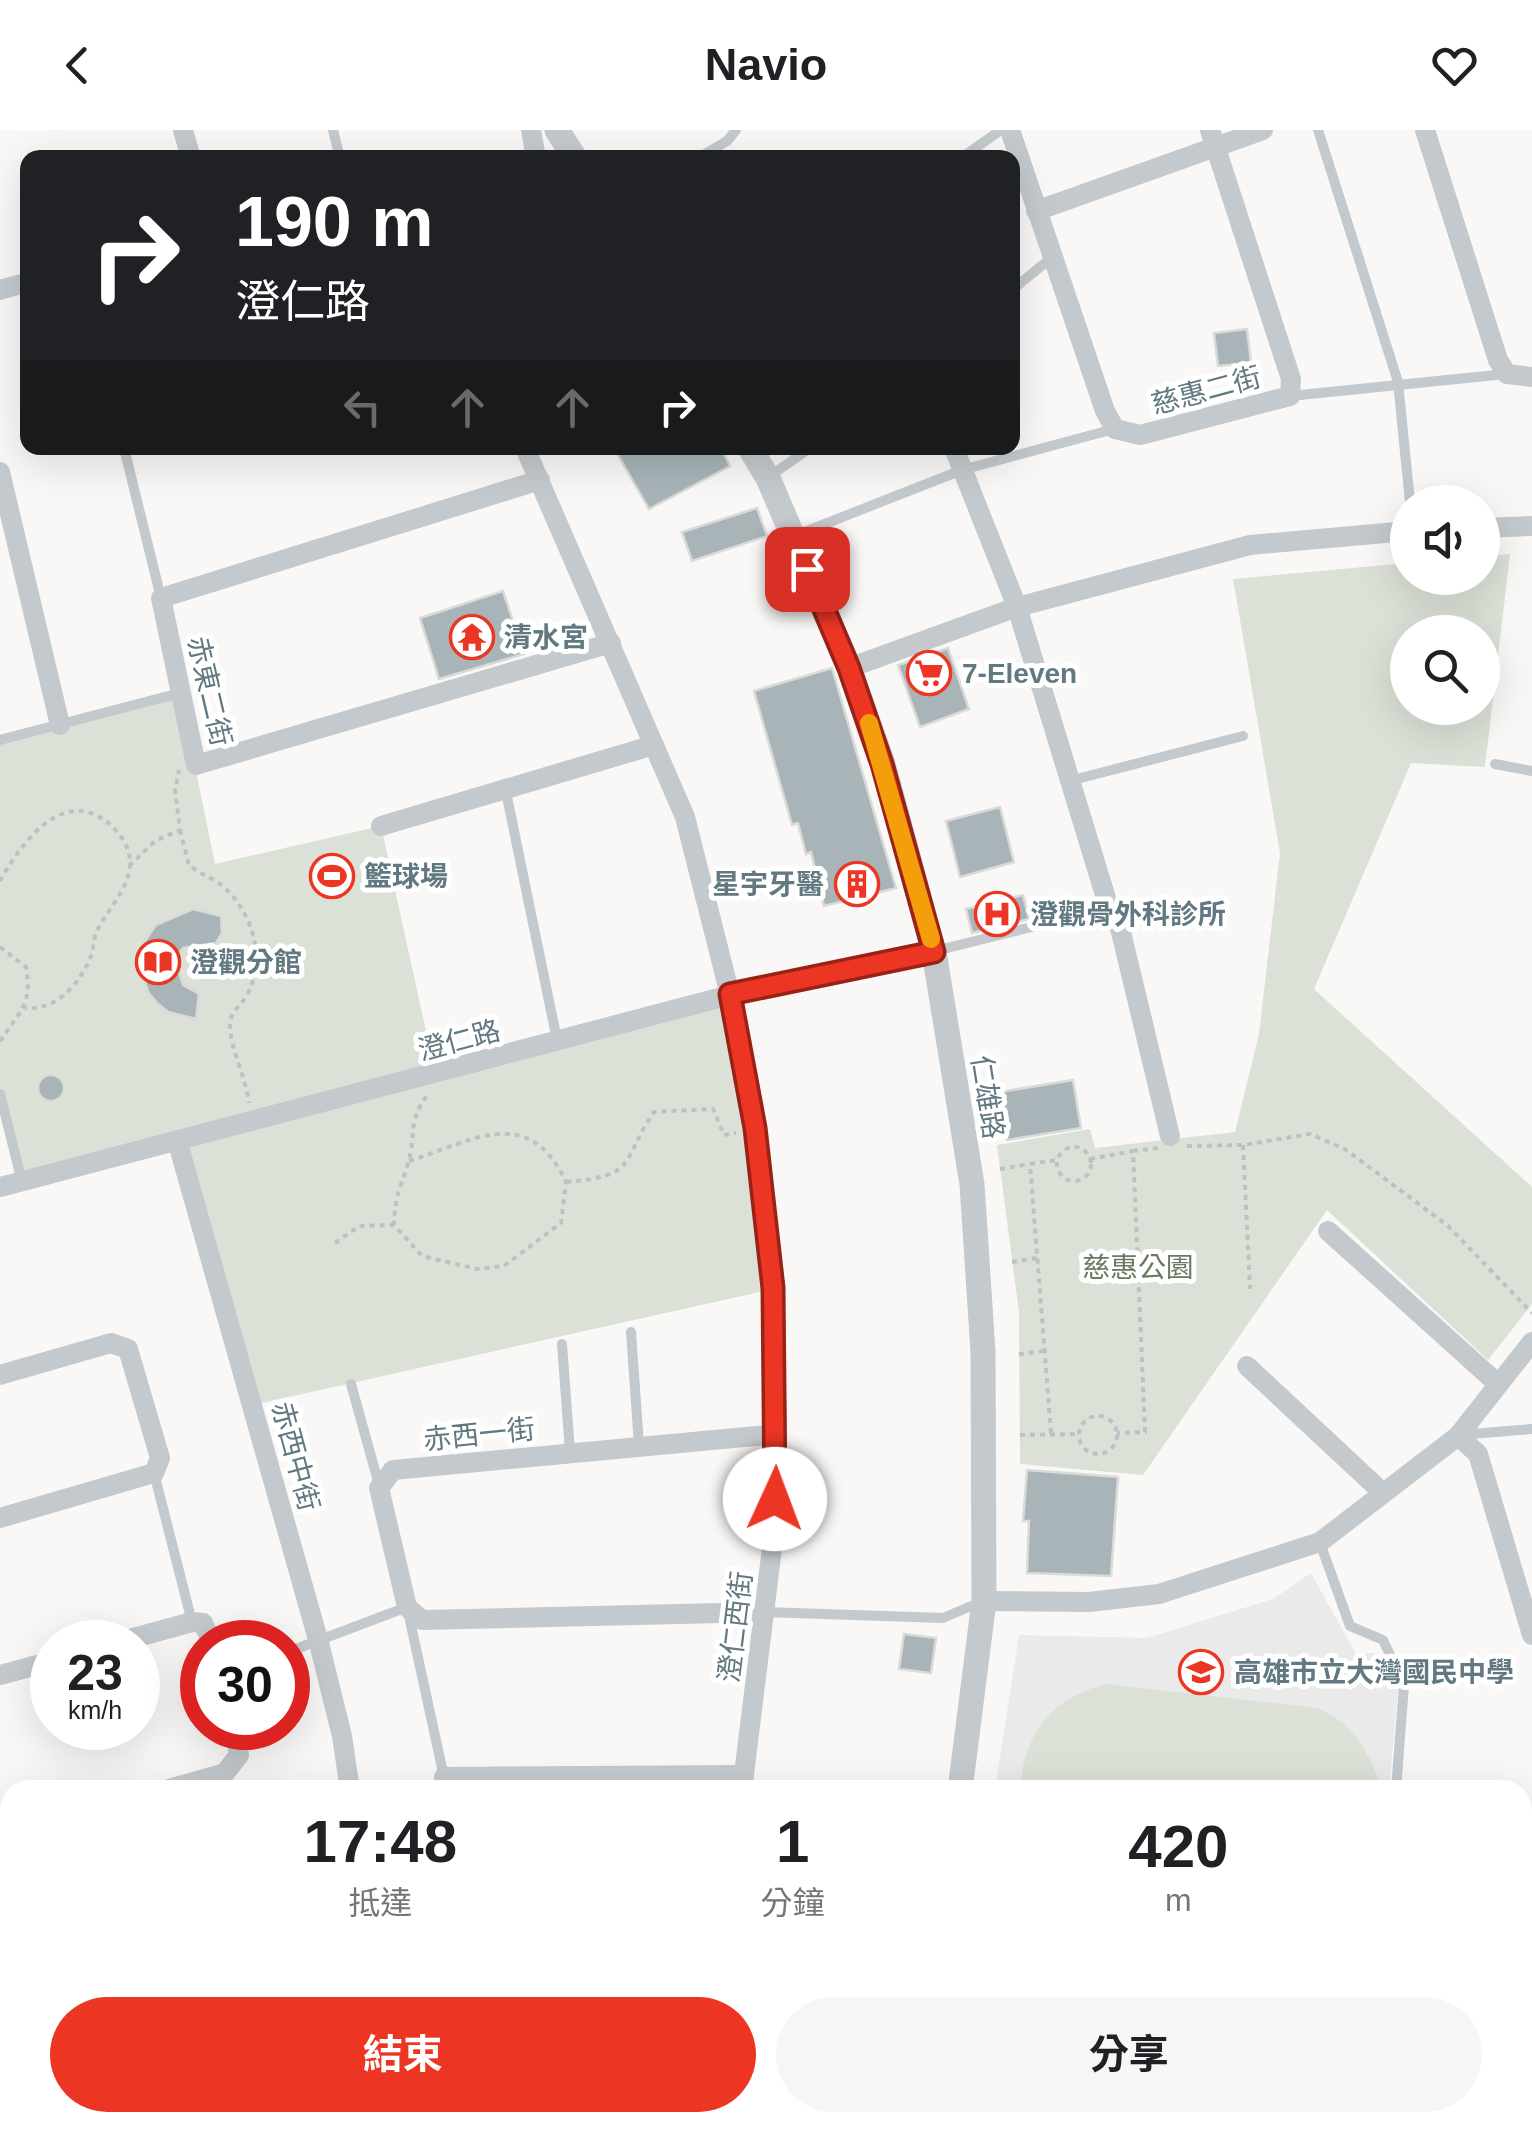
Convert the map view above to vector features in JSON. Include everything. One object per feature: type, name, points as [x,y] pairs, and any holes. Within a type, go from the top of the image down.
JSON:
[{"type":"street","points":[[1036,210],[1213,138],[1264,130]]},
{"type":"street","points":[[1425,130],[1498,360],[1507,374],[1532,378]]},
{"type":"street","name":"慈惠二街","points":[[1115,429],[1140,435],[1290,396],[1290,379],[1213,138]]},
{"type":"street","points":[[1020,161],[1051,258],[1115,429]]},
{"type":"street","name":"澄仁西街","points":[[528,455],[685,816],[730,994],[755,1128],[773,1288],[777,1434],[774,1532],[743,1780]]},
{"type":"street","name":"仁雄路","points":[[754,455],[768,478],[849,668],[882,764],[934,952],[972,1184],[983,1352],[984,1601],[961,1780]]},
{"type":"street","points":[[957,455],[1017,607],[1109,908],[1120,928],[1170,1136]]},
{"type":"street","points":[[0,472],[60,725]]},
{"type":"street","points":[[160,598],[540,480]]},
{"type":"street","points":[[1500,527],[1532,526]]},
{"type":"street","points":[[849,668],[1017,607],[1250,546],[1390,533]]},
{"type":"street","name":"赤東二街","points":[[160,598],[196,765],[611,643]]},
{"type":"street","points":[[381,826],[654,745]]},
{"type":"street","name":"澄仁路","points":[[0,1187],[252,1118],[436,1076],[730,994],[934,952]]},
{"type":"street","name":"赤西中街","points":[[177,1140],[319,1643],[349,1780]]},
{"type":"street","points":[[1328,1232],[1498,1384]]},
{"type":"street","points":[[984,1601],[1090,1602],[1159,1594],[1320,1542],[1458,1436],[1532,1342]]},
{"type":"street","points":[[0,1375],[110,1343],[128,1350],[160,1458],[154,1473],[0,1518]]},
{"type":"street","points":[[1247,1366],[1383,1493]]},
{"type":"street","name":"赤西一街","points":[[380,1488],[393,1470],[777,1434]]},
{"type":"street","points":[[1458,1436],[1478,1454],[1532,1635]]},
{"type":"street","points":[[380,1488],[407,1607],[422,1620],[764,1612]]},
{"type":"street","points":[[0,1675],[30,1667]]},
{"type":"street","points":[[200,1780],[225,1773],[239,1755],[238,1750]]},
{"type":"street","points":[[444,1777],[623,1780]]},
{"type":"lane","points":[[712,150],[736,130]]},
{"type":"lane","points":[[972,150],[1001,130]]},
{"type":"lane","points":[[1318,130],[1398,382],[1408,485]]},
{"type":"lane","points":[[1020,283],[1051,258]]},
{"type":"lane","points":[[1290,396],[1398,382],[1507,374]]},
{"type":"lane","points":[[1020,454],[1115,429]]},
{"type":"lane","points":[[126,455],[160,598]]},
{"type":"lane","points":[[768,478],[800,455]]},
{"type":"lane","points":[[793,536],[962,470],[1018,455]]},
{"type":"lane","points":[[0,740],[180,694]]},
{"type":"lane","points":[[1073,780],[1244,736]]},
{"type":"lane","points":[[1495,764],[1532,771]]},
{"type":"lane","points":[[505,788],[557,1040]]},
{"type":"lane","points":[[934,952],[1109,908]]},
{"type":"lane","points":[[0,1094],[22,1182]]},
{"type":"lane","points":[[631,1332],[639,1445]]},
{"type":"lane","points":[[562,1344],[570,1452]]},
{"type":"lane","points":[[351,1384],[380,1488]]},
{"type":"lane","points":[[1458,1436],[1532,1428]]},
{"type":"lane","points":[[154,1473],[191,1620]]},
{"type":"lane","points":[[1320,1542],[1350,1626],[1383,1640],[1404,1684],[1397,1780]]},
{"type":"lane","points":[[764,1612],[943,1618],[984,1601]]},
{"type":"lane","points":[[310,1646],[407,1607],[444,1777]]},
{"type":"path","points":[[178,770],[175,790],[189,865],[229,892],[254,937],[256,976],[246,998],[232,1012],[230,1027],[245,1073],[252,1118]]},
{"type":"path","points":[[0,881],[28,839],[49,821],[72,810],[92,813],[111,823],[128,850],[129,866],[120,896],[96,934],[84,969],[64,996],[43,1010],[25,1008]]},
{"type":"path","points":[[129,866],[155,841],[180,830]]},
{"type":"path","points":[[0,947],[26,967],[30,990],[25,1008],[0,1042]]},
{"type":"path","points":[[410,1160],[504,1131],[540,1143],[566,1182],[562,1223],[504,1266],[478,1269],[422,1256],[394,1225],[395,1192],[410,1160],[410,1131],[419,1106],[437,1082],[436,1076]]},
{"type":"path","points":[[566,1182],[620,1172],[633,1156],[654,1112],[713,1109],[724,1135],[755,1128]]},
{"type":"path","points":[[1090,1159],[1133,1151],[1244,1145],[1310,1134],[1345,1149],[1448,1226],[1532,1313]]},
{"type":"path","points":[[1244,1145],[1250,1290]]},
{"type":"path","points":[[1000,1170],[1056,1160],[1062,1151],[1073,1147],[1084,1150],[1090,1159],[1087,1175],[1071,1182],[1061,1176],[1056,1160]]},
{"type":"path","points":[[1117,1433],[1145,1432],[1133,1151]]},
{"type":"path","points":[[1030,1164],[1051,1434]]},
{"type":"path","points":[[336,1243],[359,1226],[394,1225]]},
{"type":"path","points":[[1012,1262],[1037,1258]]},
{"type":"path","points":[[1019,1354],[1044,1350]]},
{"type":"path","points":[[1100,1416],[1111,1421],[1117,1433],[1111,1450],[1099,1454],[1087,1450],[1079,1434],[1083,1422],[1100,1416]]},
{"type":"path","points":[[1020,1436],[1079,1434]]},
{"type":"shaded area","name":"高雄市立大灣國民中學","points":[[1311,1573],[1356,1654],[1380,1653],[1398,1690],[1390,1780],[997,1780],[1019,1635],[1147,1638],[1273,1599]]},
{"type":"green space","name":"慈惠公園","points":[[1510,554],[1500,639],[1500,615],[1390,615],[1390,725],[1490,725],[1485,767],[1411,763],[1314,989],[1532,1187],[1532,1304],[1488,1360],[1327,1210],[1143,1475],[1020,1464],[1019,1312],[997,1145],[1090,1129],[1095,1148],[1235,1132],[1259,1034],[1280,853],[1233,579],[1390,565],[1390,595],[1500,595],[1500,555]]},
{"type":"green space","points":[[180,693],[215,864],[381,826],[435,1072],[730,995],[773,1289],[253,1405],[177,1140],[22,1182],[0,1094],[0,740]]},
{"type":"green space","points":[[1106,1684],[1317,1708],[1351,1731],[1378,1780],[1021,1780],[1027,1752],[1044,1722],[1055,1709]]},
{"type":"building","points":[[1247,329],[1251,363],[1218,366],[1214,333]]},
{"type":"building","points":[[618,455],[724,455],[730,466],[649,509]]},
{"type":"building","points":[[757,508],[767,536],[692,561],[682,532]]},
{"type":"building","name":"清水宮","points":[[503,591],[524,654],[439,679],[420,618]]},
{"type":"building","points":[[948,648],[969,709],[920,727],[898,665]]},
{"type":"building","points":[[832,668],[896,888],[824,906],[811,852],[806,854],[798,823],[792,825],[754,691]]},
{"type":"building","points":[[1000,807],[1014,862],[960,877],[946,821]]},
{"type":"building","name":"澄觀骨外科診所","points":[[1023,895],[1029,919],[972,933],[966,909]]},
{"type":"building","name":"澄觀分館","points":[[193,909],[221,916],[222,933],[216,943],[183,948],[175,960],[183,985],[199,994],[196,1019],[168,1012],[157,1003],[148,992],[140,964],[145,941],[156,925]]},
{"type":"building","points":[[51,1075],[60,1079],[64,1088],[60,1097],[51,1101],[42,1097],[38,1088],[42,1079]]},
{"type":"building","points":[[1073,1080],[1081,1128],[1007,1140],[1000,1092]]},
{"type":"building","points":[[1027,1470],[1118,1477],[1111,1576],[1027,1573],[1029,1521],[1023,1521]]},
{"type":"building","points":[[904,1634],[936,1638],[931,1673],[899,1669]]},
{"type":"slow traffic","points":[[869,723],[931,939]]},
{"type":"place","name":"清水宮","points":[[472,637]]},
{"type":"place","name":"7-Eleven","points":[[929,673]]},
{"type":"place","name":"籃球場","points":[[332,876]]},
{"type":"place","name":"星宇牙醫","points":[[857,884]]},
{"type":"place","name":"澄觀骨外科診所","points":[[997,914]]},
{"type":"place","name":"澄觀分館","points":[[158,962]]},
{"type":"place","name":"高雄市立大灣國民中學","points":[[1201,1672]]},
{"type":"route","points":[[775,1499],[773,1288],[755,1128],[730,994],[934,952],[882,764],[849,668],[807,569]]}]
